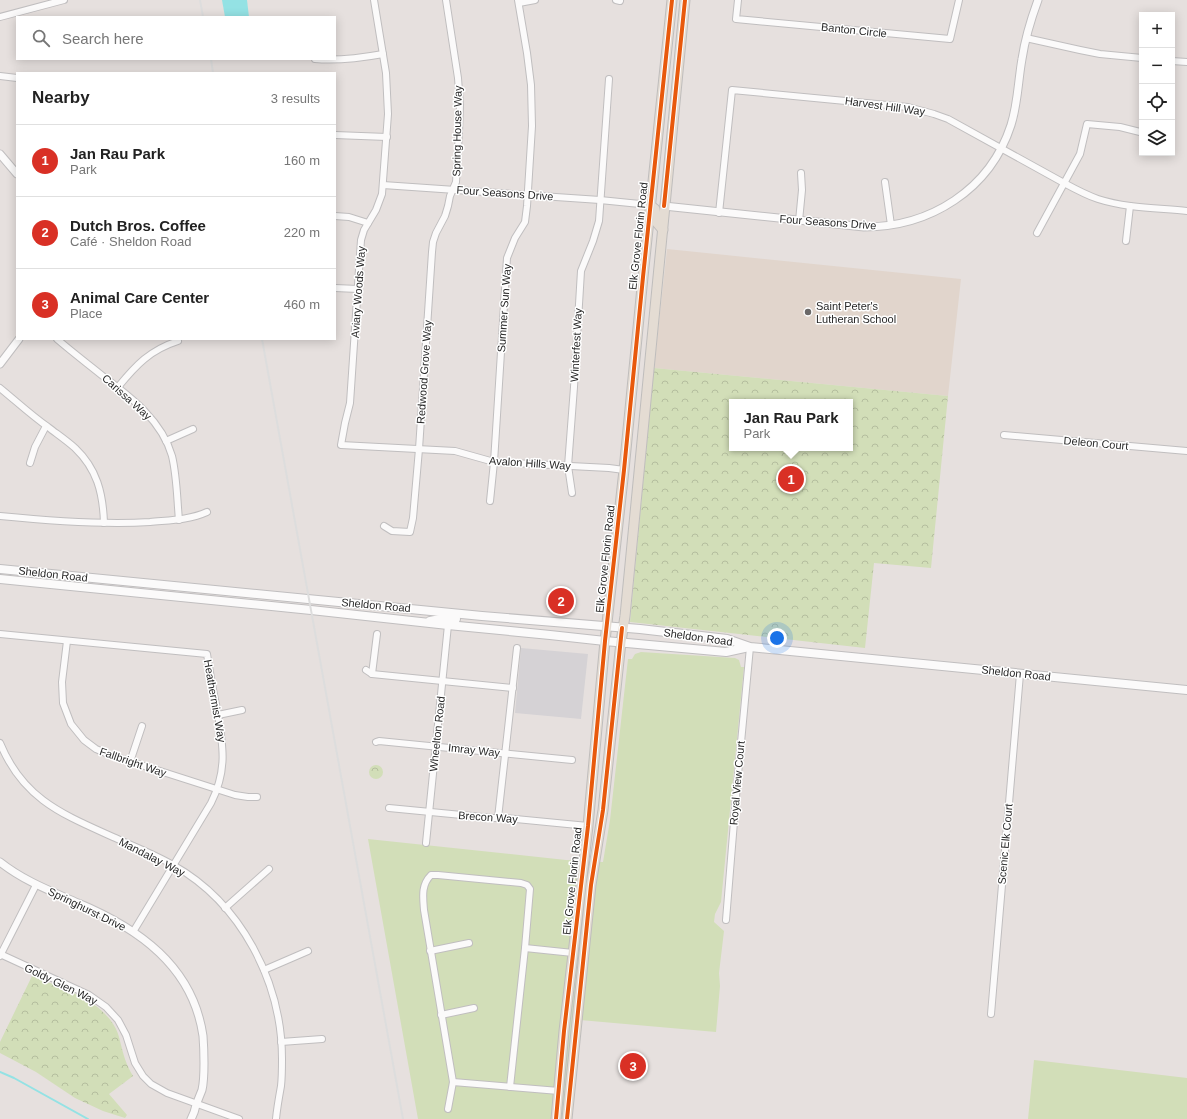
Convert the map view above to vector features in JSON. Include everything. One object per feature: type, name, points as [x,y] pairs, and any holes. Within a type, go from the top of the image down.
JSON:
[{"type":"main road","name":"Elk Grove Florin Road","points":[[556,1119],[588,826],[604,641],[624,470],[672,0]]},
{"type":"main road","name":"Elk Grove Florin Road","points":[[567,1119],[591,885],[604,810],[685,0]]},
{"type":"main road","points":[[659,122],[666,137],[660,192],[660,201],[664,206]]},
{"type":"main road","points":[[650,205],[655,208],[657,223],[663,230]]},
{"type":"main road","name":"Sheldon Road","points":[[0,569],[482,616],[640,629],[727,639],[750,647],[1187,690]]},
{"type":"main road","name":"Sheldon Road","points":[[0,579],[604,641],[726,652],[750,647]]},
{"type":"main road","points":[[423,623],[445,618],[474,620],[482,616]]},
{"type":"main road","points":[[588,826],[594,831],[593,837],[598,844]]},
{"type":"main road","points":[[562,1062],[566,1082],[570,1090]]},
{"type":"street","points":[[0,18],[64,0]]},
{"type":"street","name":"Aviary Woods Way","points":[[341,445],[344,423],[350,403],[362,240],[368,223],[380,202],[387,137],[388,93],[374,0]]},
{"type":"street","name":"Spring House Way","points":[[446,0],[456,58],[460,105],[456,182],[452,189]]},
{"type":"street","points":[[518,1],[535,0]]},
{"type":"street","name":"Banton Circle","points":[[738,0],[736,19],[950,39],[959,0]]},
{"type":"street","name":"Four Seasons Drive","points":[[664,206],[719,213],[864,226],[891,225],[917,219],[954,201],[976,182],[988,169],[1001,148],[1011,126],[1016,108],[1026,38],[1038,0]]},
{"type":"street","name":"Summer Sun Way","points":[[490,501],[494,462],[507,258],[515,238],[525,222],[532,126],[531,91],[527,53],[518,1]]},
{"type":"street","points":[[1026,38],[1100,54],[1139,58]]},
{"type":"street","points":[[336,59],[383,54]]},
{"type":"street","points":[[1175,61],[1187,62]]},
{"type":"street","points":[[0,76],[16,78]]},
{"type":"street","name":"Winterfest Way","points":[[572,493],[568,466],[581,271],[599,221],[609,79]]},
{"type":"street","name":"Harvest Hill Way","points":[[719,213],[732,90],[908,107],[922,110],[948,120],[1064,183],[1098,199],[1130,206],[1187,211]]},
{"type":"street","points":[[1036,233],[1080,154],[1087,124],[1120,127],[1139,132]]},
{"type":"street","points":[[336,135],[346,134],[387,137]]},
{"type":"street","points":[[0,154],[16,173]]},
{"type":"street","points":[[799,220],[802,190],[801,173]]},
{"type":"street","points":[[885,182],[891,225]]},
{"type":"street","name":"Four Seasons Drive","points":[[383,185],[600,200],[650,205]]},
{"type":"street","name":"Redwood Grove Way","points":[[384,526],[392,531],[410,532],[413,518],[433,242],[445,216],[452,189]]},
{"type":"street","points":[[1126,241],[1130,206]]},
{"type":"street","points":[[336,216],[368,223]]},
{"type":"street","points":[[336,288],[358,289]]},
{"type":"street","points":[[0,364],[18,340]]},
{"type":"street","name":"Carissa Way","points":[[57,340],[118,387],[151,417],[166,441],[174,463],[178,520]]},
{"type":"street","points":[[118,387],[138,364],[150,354],[163,346],[178,341]]},
{"type":"street","points":[[0,388],[76,449],[84,458],[93,471],[101,492],[104,508],[104,523]]},
{"type":"street","points":[[30,463],[46,426]]},
{"type":"street","points":[[166,441],[193,429]]},
{"type":"street","name":"Deleon Court","points":[[1004,435],[1187,451]]},
{"type":"street","name":"Avalon Hills Way","points":[[341,445],[455,452],[494,462],[624,470]]},
{"type":"street","points":[[0,516],[121,524],[178,520],[192,518],[208,512]]},
{"type":"street","name":"Wheelton Road","points":[[426,843],[448,626]]},
{"type":"street","name":"Heathermist Way","points":[[0,634],[207,654],[223,747],[222,772],[211,803],[133,932]]},
{"type":"street","points":[[372,674],[377,634]]},
{"type":"street","name":"Fallbright Way","points":[[67,641],[62,682],[62,696],[65,710],[71,724],[79,735],[96,749],[130,762],[217,789],[241,796],[258,797]]},
{"type":"street","name":"Royal View Court","points":[[726,920],[736,785],[750,647]]},
{"type":"street","points":[[498,818],[517,648]]},
{"type":"street","points":[[366,670],[372,674],[513,688]]},
{"type":"street","name":"Scenic Elk Court","points":[[991,1014],[1020,674]]},
{"type":"street","points":[[218,715],[242,710]]},
{"type":"street","points":[[130,762],[142,726]]},
{"type":"street","name":"Imray Way","points":[[376,742],[379,741],[572,760]]},
{"type":"street","name":"Mandalay Way","points":[[0,744],[8,761],[16,773],[35,794],[46,803],[71,818],[173,865],[206,889],[225,908],[245,934],[264,970],[275,1002],[281,1042],[281,1085],[276,1119]]},
{"type":"street","name":"Brecon Way","points":[[389,808],[588,826]]},
{"type":"street","name":"Springhurst Drive","points":[[0,862],[36,885],[93,910],[133,932],[145,940],[168,961],[182,980],[193,1001],[202,1030],[204,1046],[202,1090],[191,1119]]},
{"type":"street","points":[[225,908],[269,869]]},
{"type":"street","points":[[448,1109],[452,1082],[424,910],[424,888],[426,880],[431,875],[521,883],[527,885],[530,889],[510,1087]]},
{"type":"street","points":[[0,955],[36,885]]},
{"type":"street","points":[[430,951],[469,943]]},
{"type":"street","points":[[525,948],[573,953]]},
{"type":"street","points":[[264,970],[308,951]]},
{"type":"street","name":"Goldy Glen Way","points":[[0,955],[89,995],[112,1012],[126,1035],[135,1063],[143,1076],[151,1084],[167,1093],[238,1119]]},
{"type":"street","points":[[441,1015],[474,1008]]},
{"type":"street","points":[[281,1042],[322,1039]]},
{"type":"street","points":[[452,1082],[559,1091]]},
{"type":"shaded area","name":"Saint Peter's Lutheran School","points":[[667,249],[961,279],[948,396],[654,368]]},
{"type":"shaded area","points":[[521,648],[588,654],[581,719],[515,713]]},
{"type":"green space","points":[[654,368],[948,396],[931,568],[874,563],[865,648],[630,622]]},
{"type":"green space","points":[[641,652],[735,658],[739,660],[741,667],[744,667],[721,902],[715,914],[714,922],[724,931],[719,973],[720,986],[716,1032],[580,1020],[570,1119],[418,1119],[368,839],[566,860],[603,862],[610,820],[628,659],[632,659],[635,654]]},
{"type":"green space","points":[[373,765],[379,765],[383,769],[383,775],[379,779],[373,779],[369,775],[369,769]]},
{"type":"green space","points":[[32,976],[67,990],[90,1002],[101,1010],[116,1029],[128,1068],[133,1076],[109,1094],[127,1115],[125,1118],[103,1111],[75,1098],[36,1072],[0,1053],[0,1042]]},
{"type":"green space","points":[[1034,1060],[1187,1078],[1187,1119],[1028,1119]]},
{"type":"water","points":[[222,0],[247,0],[249,16],[225,16]]},
{"type":"waterway","points":[[0,1072],[14,1078],[88,1119]]},
{"type":"railway","points":[[200,0],[203,16]]},
{"type":"railway","points":[[211,60],[213,72]]},
{"type":"railway","points":[[262,340],[403,1119]]},
{"type":"cycle path","points":[[556,1119],[564,1031],[588,826],[605,641],[672,0]]},
{"type":"cycle path","points":[[664,206],[685,0]]},
{"type":"cycle path","points":[[567,1119],[591,885],[603,810],[622,628]]},
{"type":"place","name":"Saint Peter's Lutheran School","points":[[808,312]]},
{"type":"place","name":"Jan Rau Park","points":[[791,479]]},
{"type":"place","name":"Dutch Bros. Coffee","points":[[561,601]]},
{"type":"place","name":"Animal Care Center","points":[[633,1066]]}]
